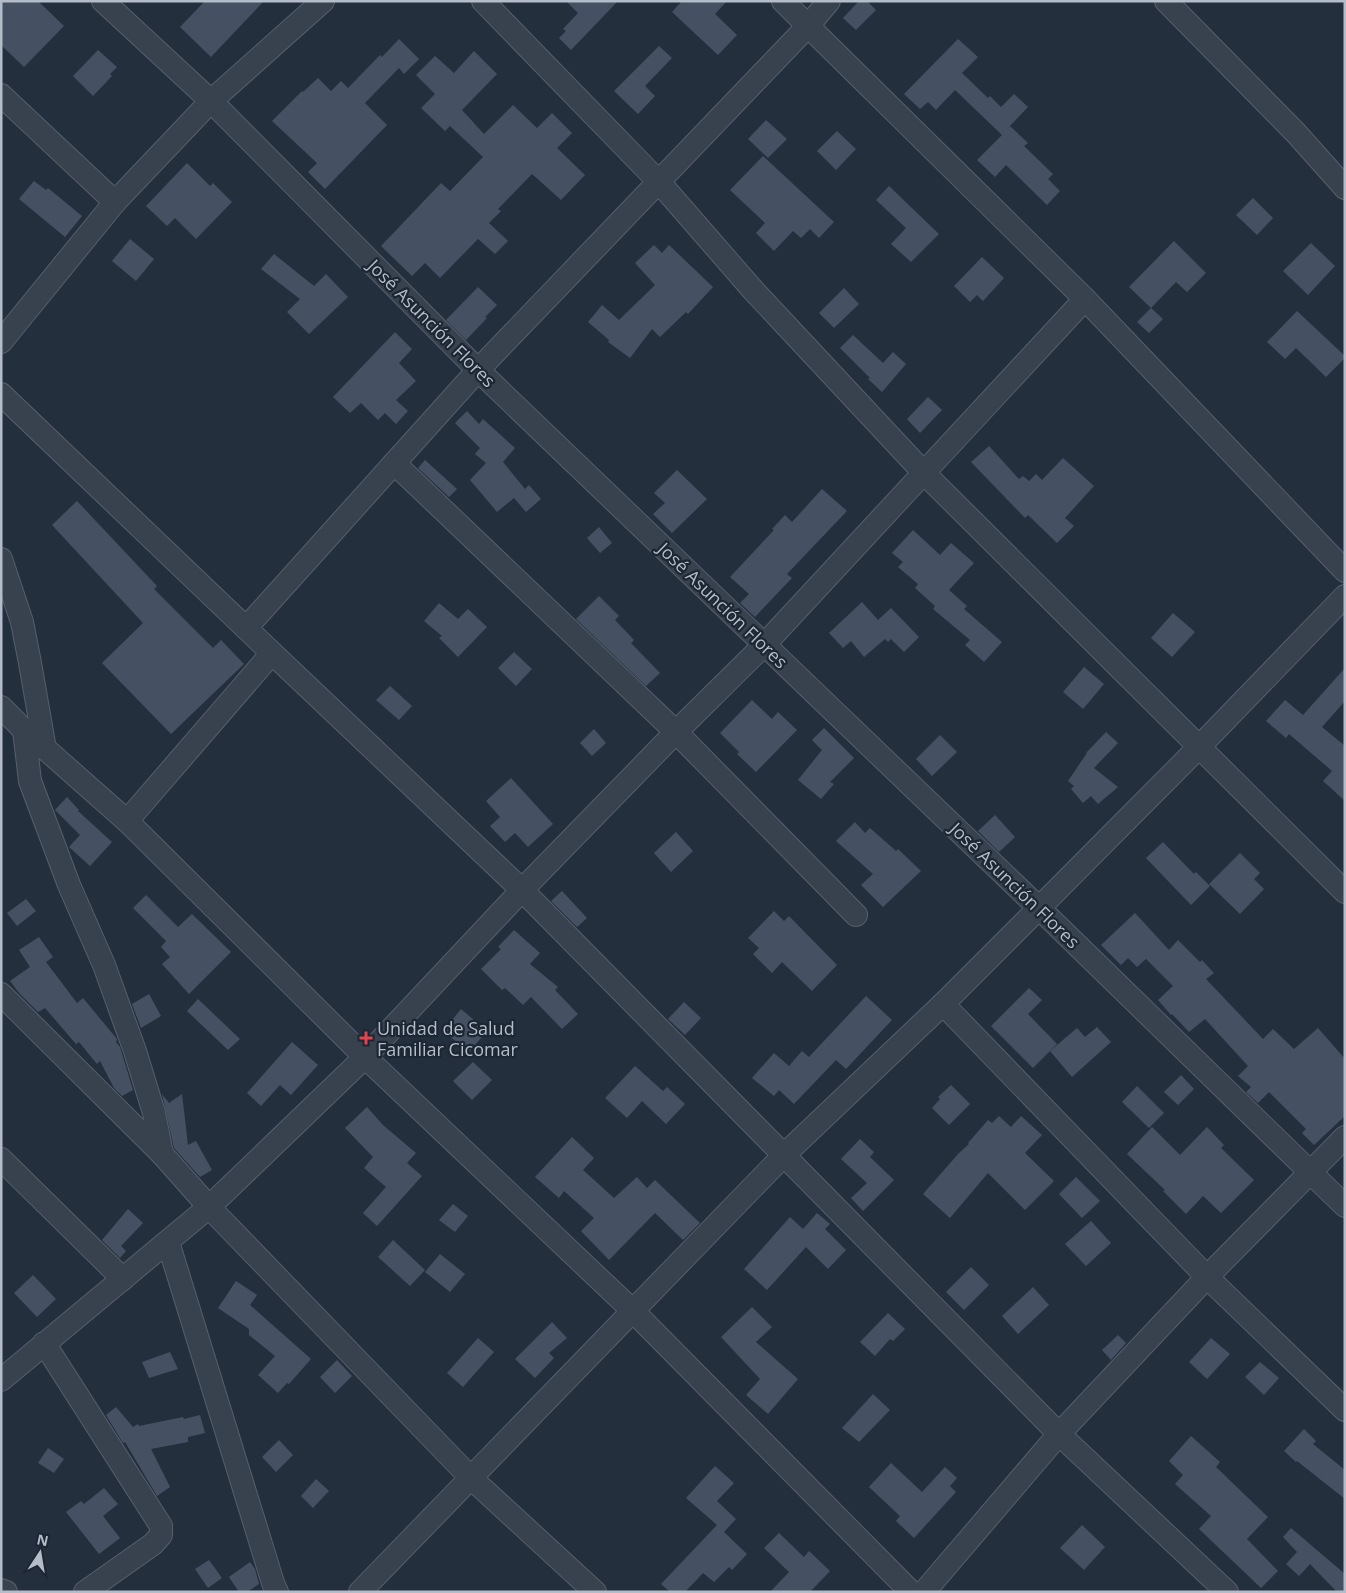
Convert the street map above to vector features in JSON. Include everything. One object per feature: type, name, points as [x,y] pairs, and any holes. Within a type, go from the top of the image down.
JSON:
[{"type":"street","name":"José Asunción Flores","points":[[103,1],[210,102],[478,370],[1039,908],[1345,1206]]},
{"type":"street","points":[[1,342],[115,202],[210,102],[323,1]]},
{"type":"street","points":[[483,1],[659,182],[753,290],[924,472],[1345,892]]},
{"type":"street","points":[[783,1],[1085,299],[1345,571]]},
{"type":"street","points":[[246,628],[478,370],[808,26],[829,1]]},
{"type":"street","points":[[1166,1],[1296,133],[1345,188]]},
{"type":"street","points":[[1,95],[115,202]]},
{"type":"street","points":[[1,1380],[209,1207],[365,1057],[522,890],[764,645],[1085,299]]},
{"type":"street","points":[[1,394],[522,890],[1058,1434],[1227,1592]]},
{"type":"street","points":[[394,463],[676,732],[856,915]]},
{"type":"street","points":[[1,559],[22,622],[44,749]]},
{"type":"street","points":[[360,1592],[784,1155],[1039,908],[1200,746],[1345,596]]},
{"type":"street","points":[[127,821],[272,654]]},
{"type":"street","points":[[1,707],[44,749],[127,821],[365,1057],[634,1311],[911,1592]]},
{"type":"street","points":[[24,730],[30,781],[69,885],[104,965],[135,1051],[154,1113],[162,1154]]},
{"type":"street","points":[[1,994],[162,1154],[209,1207],[471,1478],[595,1592]]},
{"type":"street","points":[[942,1004],[1207,1277],[1345,1410]]},
{"type":"street","points":[[924,1592],[1058,1434],[1207,1277],[1345,1136]]},
{"type":"street","points":[[1,1159],[123,1279]]},
{"type":"street","points":[[168,1242],[277,1592]]},
{"type":"street","points":[[44,1343],[161,1526],[161,1535],[153,1544],[85,1592]]},
{"type":"street","points":[[1,1590],[6,1592]]},
{"type":"building","points":[[1,1],[38,1],[64,26],[24,67],[1,45]]},
{"type":"building","points":[[205,1],[264,1],[211,57],[180,27]]},
{"type":"building","points":[[566,1],[618,1],[571,50],[559,38],[566,31],[563,29],[578,13]]},
{"type":"building","points":[[682,1],[727,1],[715,14],[737,35],[718,55],[672,12]]},
{"type":"building","points":[[859,1],[867,1],[876,10],[856,30],[843,18]]},
{"type":"building","points":[[399,39],[419,59],[404,74],[399,68],[365,103],[387,125],[325,189],[308,172],[317,163],[272,121],[318,78],[331,91],[341,81],[348,88],[380,55],[382,57]]},
{"type":"building","points":[[958,39],[978,57],[962,73],[988,98],[990,96],[1001,107],[1014,94],[1028,107],[1005,131],[1010,126],[1028,143],[1024,146],[1053,174],[1048,179],[1060,191],[1047,205],[1006,165],[995,177],[977,160],[1002,135],[955,90],[936,110],[928,102],[920,109],[904,94]]},
{"type":"building","points":[[659,46],[672,58],[645,86],[655,96],[638,114],[614,91]]},
{"type":"building","points":[[98,50],[117,67],[110,74],[112,76],[93,96],[73,76]]},
{"type":"building","points":[[474,51],[497,74],[462,110],[484,134],[513,105],[537,128],[552,113],[572,133],[557,148],[585,175],[561,200],[532,174],[498,209],[501,211],[489,223],[508,241],[495,254],[478,239],[440,278],[425,263],[412,276],[381,246],[441,183],[450,191],[483,157],[450,126],[445,131],[421,108],[435,94],[416,75],[435,56],[454,73]]},
{"type":"building","points":[[766,120],[787,139],[768,158],[748,139]]},
{"type":"building","points":[[837,131],[856,149],[836,170],[817,151]]},
{"type":"building","points":[[763,156],[834,222],[819,238],[810,229],[801,238],[793,231],[774,251],[756,233],[765,223],[730,190]]},
{"type":"building","points":[[187,163],[210,186],[213,183],[232,202],[196,239],[175,218],[167,226],[146,206]]},
{"type":"building","points":[[34,181],[46,190],[48,188],[82,216],[65,237],[19,199]]},
{"type":"building","points":[[889,186],[939,234],[911,262],[891,244],[906,228],[876,200]]},
{"type":"building","points":[[1253,198],[1273,218],[1257,235],[1236,215]]},
{"type":"building","points":[[130,239],[154,259],[136,281],[112,261]]},
{"type":"building","points":[[1174,241],[1206,273],[1187,292],[1176,282],[1151,308],[1129,287]]},
{"type":"building","points":[[1311,243],[1335,266],[1308,295],[1283,271]]},
{"type":"building","points":[[654,245],[662,253],[669,245],[713,287],[688,314],[686,312],[660,337],[652,329],[630,358],[608,342],[609,340],[588,322],[602,305],[619,320],[655,285],[635,263]]},
{"type":"building","points":[[274,254],[314,286],[326,274],[348,297],[309,334],[287,312],[300,299],[261,269]]},
{"type":"building","points":[[982,257],[1004,278],[983,301],[977,295],[970,302],[954,286]]},
{"type":"building","points":[[478,287],[497,305],[466,340],[446,320]]},
{"type":"building","points":[[844,288],[859,304],[834,328],[819,313]]},
{"type":"building","points":[[1151,308],[1163,319],[1149,333],[1137,322]]},
{"type":"building","points":[[1297,311],[1345,356],[1326,377],[1296,348],[1285,359],[1267,342]]},
{"type":"building","points":[[395,332],[412,349],[399,363],[416,381],[396,400],[408,411],[396,424],[385,413],[378,420],[361,403],[350,413],[333,397]]},
{"type":"building","points":[[853,335],[883,363],[893,352],[906,364],[882,392],[840,348]]},
{"type":"building","points":[[928,397],[942,410],[920,433],[907,419]]},
{"type":"building","points":[[467,411],[479,424],[483,419],[515,448],[503,462],[525,489],[529,485],[541,499],[526,512],[514,498],[497,512],[470,480],[486,463],[475,454],[480,448],[455,423]]},
{"type":"building","points":[[989,446],[1019,479],[1023,476],[1029,481],[1036,474],[1042,480],[1063,458],[1094,486],[1065,518],[1074,526],[1057,543],[1028,515],[1025,518],[971,462]]},
{"type":"building","points":[[425,460],[457,489],[449,497],[418,468]]},
{"type":"building","points":[[677,470],[707,499],[672,533],[653,514],[665,503],[654,493]]},
{"type":"building","points":[[822,489],[847,511],[787,574],[792,578],[755,617],[740,603],[749,594],[730,577],[774,530],[772,529],[785,515],[792,522]]},
{"type":"building","points":[[77,501],[157,586],[154,589],[213,648],[221,640],[244,664],[171,734],[102,663],[143,623],[52,525]]},
{"type":"building","points":[[599,527],[612,543],[600,553],[587,538]]},
{"type":"building","points":[[913,530],[940,555],[951,543],[974,563],[949,590],[967,606],[964,609],[1002,642],[984,662],[965,645],[970,640],[933,609],[935,606],[915,588],[918,584],[898,567],[903,562],[892,553]]},
{"type":"building","points":[[599,596],[619,616],[615,620],[634,640],[631,643],[660,673],[646,686],[576,619]]},
{"type":"building","points":[[862,602],[878,620],[891,608],[919,637],[904,652],[891,639],[888,642],[885,639],[864,657],[851,641],[843,648],[829,633]]},
{"type":"building","points":[[439,603],[458,619],[468,609],[487,627],[458,657],[439,638],[442,636],[424,621]]},
{"type":"building","points":[[1173,613],[1195,632],[1172,657],[1151,638]]},
{"type":"building","points":[[514,652],[532,669],[516,686],[498,668]]},
{"type":"building","points":[[1084,667],[1104,684],[1083,709],[1063,692]]},
{"type":"building","points":[[1345,668],[1345,701],[1322,727],[1345,746],[1345,801],[1323,781],[1332,771],[1289,734],[1286,738],[1266,721],[1285,700],[1303,715]]},
{"type":"building","points":[[390,686],[412,706],[399,720],[376,700]]},
{"type":"building","points":[[752,700],[772,719],[778,712],[797,730],[756,772],[737,754],[739,752],[720,733]]},
{"type":"building","points":[[824,728],[854,758],[830,782],[834,784],[821,799],[798,780],[822,750],[812,740]]},
{"type":"building","points":[[594,729],[606,743],[592,756],[580,743]]},
{"type":"building","points":[[1106,732],[1118,743],[1094,768],[1118,787],[1098,804],[1091,796],[1083,803],[1071,789],[1074,786],[1068,781],[1086,753]]},
{"type":"building","points":[[940,735],[957,752],[932,776],[916,759]]},
{"type":"building","points":[[511,778],[553,824],[528,847],[515,833],[505,842],[490,826],[500,817],[486,801]]},
{"type":"building","points":[[67,797],[78,811],[112,842],[90,866],[69,847],[80,835],[55,810]]},
{"type":"building","points":[[995,815],[1015,837],[999,852],[978,831]]},
{"type":"building","points":[[855,822],[865,833],[870,828],[896,851],[898,849],[921,871],[883,907],[861,885],[873,874],[836,841]]},
{"type":"building","points":[[676,832],[693,851],[671,872],[654,853]]},
{"type":"building","points":[[1163,842],[1194,874],[1196,872],[1210,886],[1191,905],[1146,858]]},
{"type":"building","points":[[1240,853],[1260,873],[1254,879],[1264,889],[1240,914],[1209,884]]},
{"type":"building","points":[[562,891],[587,918],[577,927],[551,901]]},
{"type":"building","points":[[146,895],[178,927],[192,914],[231,952],[189,994],[162,964],[170,957],[161,947],[166,941],[133,908]]},
{"type":"building","points":[[26,899],[36,911],[17,926],[7,913]]},
{"type":"building","points":[[774,911],[784,921],[789,916],[837,965],[812,991],[782,962],[772,973],[753,954],[759,948],[748,938]]},
{"type":"building","points":[[1135,913],[1169,950],[1178,940],[1200,962],[1202,960],[1214,973],[1206,979],[1263,1039],[1273,1029],[1294,1049],[1318,1028],[1345,1059],[1345,1116],[1314,1145],[1302,1133],[1306,1129],[1269,1092],[1258,1103],[1246,1092],[1251,1087],[1238,1076],[1248,1066],[1205,1019],[1189,1032],[1171,1015],[1158,1000],[1173,986],[1146,959],[1137,967],[1128,958],[1121,965],[1101,945]]},
{"type":"building","points":[[514,930],[540,953],[530,964],[558,987],[555,990],[578,1014],[562,1029],[531,997],[523,1005],[505,988],[502,990],[481,969],[501,949],[498,947]]},
{"type":"building","points":[[39,937],[53,957],[46,962],[77,1003],[83,998],[117,1039],[116,1042],[120,1047],[133,1090],[122,1096],[114,1088],[100,1061],[97,1064],[79,1042],[76,1044],[45,1008],[38,1012],[10,981],[30,967],[19,950]]},
{"type":"building","points":[[1029,988],[1042,1000],[1028,1014],[1057,1044],[1033,1068],[991,1026]]},
{"type":"building","points":[[149,994],[161,1016],[141,1028],[132,1004]]},
{"type":"building","points":[[866,996],[892,1020],[846,1069],[836,1060],[794,1104],[779,1090],[774,1096],[752,1078],[774,1053],[789,1066],[802,1051],[809,1057]]},
{"type":"building","points":[[198,999],[240,1039],[228,1050],[187,1011]]},
{"type":"building","points":[[684,1002],[701,1018],[685,1035],[668,1019]]},
{"type":"building","points":[[461,1009],[487,1031],[469,1052],[443,1031]]},
{"type":"building","points":[[1097,1027],[1111,1042],[1072,1077],[1050,1051],[1077,1028],[1085,1037]]},
{"type":"building","points":[[292,1042],[318,1065],[291,1095],[280,1085],[261,1106],[247,1093]]},
{"type":"building","points":[[473,1062],[492,1080],[472,1100],[453,1081]]},
{"type":"building","points":[[635,1066],[663,1091],[667,1087],[685,1104],[666,1124],[642,1101],[627,1118],[605,1098]]},
{"type":"building","points":[[1181,1075],[1194,1089],[1178,1105],[1164,1092]]},
{"type":"building","points":[[951,1085],[970,1104],[949,1125],[932,1108],[940,1099],[938,1097]]},
{"type":"building","points":[[1137,1086],[1164,1113],[1149,1128],[1122,1102]]},
{"type":"building","points":[[162,1094],[169,1103],[182,1094],[188,1145],[196,1141],[212,1170],[200,1177],[174,1148]]},
{"type":"building","points":[[367,1107],[383,1125],[416,1153],[407,1163],[422,1176],[377,1226],[363,1213],[386,1187],[364,1168],[373,1157],[345,1128]]},
{"type":"building","points":[[999,1116],[1011,1127],[1021,1116],[1042,1135],[1025,1153],[1054,1181],[1025,1210],[988,1173],[950,1218],[923,1194],[969,1144],[988,1120],[992,1123]]},
{"type":"building","points":[[1152,1127],[1180,1155],[1207,1127],[1224,1145],[1221,1148],[1254,1180],[1221,1213],[1203,1196],[1186,1214],[1163,1191],[1165,1190],[1127,1154]]},
{"type":"building","points":[[572,1137],[594,1158],[583,1170],[614,1198],[637,1177],[647,1188],[655,1180],[700,1223],[683,1240],[655,1213],[609,1260],[581,1231],[594,1218],[564,1191],[559,1198],[535,1177]]},
{"type":"building","points":[[860,1139],[874,1152],[870,1157],[894,1180],[863,1211],[851,1198],[867,1183],[841,1159]]},
{"type":"building","points":[[1076,1177],[1100,1201],[1082,1218],[1059,1194]]},
{"type":"building","points":[[453,1204],[468,1216],[455,1232],[439,1220]]},
{"type":"building","points":[[128,1209],[143,1223],[121,1246],[126,1251],[120,1258],[102,1240]]},
{"type":"building","points":[[817,1213],[830,1224],[825,1229],[846,1250],[828,1269],[806,1247],[767,1290],[744,1269],[790,1217],[803,1229]]},
{"type":"building","points":[[1091,1221],[1111,1243],[1086,1266],[1065,1244]]},
{"type":"building","points":[[393,1240],[425,1270],[410,1286],[378,1257]]},
{"type":"building","points":[[440,1254],[465,1274],[450,1292],[425,1272]]},
{"type":"building","points":[[971,1267],[989,1285],[964,1310],[946,1292]]},
{"type":"building","points":[[33,1275],[56,1299],[37,1317],[14,1293]]},
{"type":"building","points":[[236,1281],[257,1295],[250,1305],[311,1359],[289,1384],[287,1383],[278,1393],[258,1375],[275,1356],[249,1335],[249,1329],[218,1308]]},
{"type":"building","points":[[1033,1287],[1049,1305],[1018,1334],[1002,1316]]},
{"type":"building","points":[[752,1307],[772,1327],[756,1342],[798,1379],[768,1414],[746,1395],[760,1379],[721,1337]]},
{"type":"building","points":[[888,1313],[905,1329],[893,1341],[890,1339],[875,1356],[860,1342]]},
{"type":"building","points":[[552,1322],[567,1338],[549,1353],[554,1358],[535,1378],[515,1359]]},
{"type":"building","points":[[1118,1335],[1126,1343],[1111,1360],[1102,1350]]},
{"type":"building","points":[[478,1338],[494,1352],[463,1387],[447,1373]]},
{"type":"building","points":[[1211,1338],[1230,1354],[1207,1379],[1189,1362]]},
{"type":"building","points":[[170,1352],[178,1369],[149,1378],[142,1362]]},
{"type":"building","points":[[337,1360],[352,1376],[335,1393],[320,1377]]},
{"type":"building","points":[[1260,1362],[1279,1378],[1264,1395],[1245,1377]]},
{"type":"building","points":[[873,1394],[890,1410],[859,1442],[842,1428]]},
{"type":"building","points":[[116,1407],[133,1427],[138,1424],[139,1426],[200,1415],[205,1433],[188,1437],[188,1442],[151,1449],[170,1487],[157,1496],[125,1442],[123,1443],[106,1415]]},
{"type":"building","points":[[1304,1429],[1316,1441],[1313,1444],[1345,1470],[1345,1499],[1284,1451]]},
{"type":"building","points":[[1191,1436],[1220,1462],[1216,1467],[1268,1517],[1247,1539],[1278,1571],[1261,1588],[1199,1529],[1211,1516],[1175,1484],[1183,1475],[1169,1461]]},
{"type":"building","points":[[279,1440],[293,1455],[276,1472],[262,1457]]},
{"type":"building","points":[[48,1448],[64,1459],[54,1473],[38,1463]]},
{"type":"building","points":[[891,1463],[922,1492],[945,1467],[957,1478],[950,1486],[956,1492],[914,1538],[896,1521],[900,1516],[869,1487]]},
{"type":"building","points":[[715,1466],[734,1483],[717,1501],[736,1519],[724,1532],[747,1554],[732,1570],[729,1567],[714,1582],[703,1573],[685,1592],[670,1592],[661,1584],[717,1525],[686,1498]]},
{"type":"building","points":[[316,1479],[329,1491],[313,1508],[301,1496]]},
{"type":"building","points":[[104,1488],[118,1504],[103,1516],[120,1538],[99,1554],[66,1512],[81,1501],[84,1504]]},
{"type":"building","points":[[1082,1525],[1105,1547],[1084,1570],[1060,1548]]},
{"type":"building","points":[[1291,1528],[1345,1574],[1345,1592],[1337,1592],[1310,1564],[1299,1576],[1286,1564],[1297,1552],[1283,1537]]},
{"type":"building","points":[[779,1533],[804,1557],[809,1551],[830,1571],[810,1592],[770,1592],[789,1572],[764,1548]]},
{"type":"building","points":[[209,1560],[222,1578],[208,1588],[195,1569]]},
{"type":"building","points":[[250,1562],[255,1569],[259,1584],[247,1592],[239,1592],[229,1577]]},
{"type":"place","name":"Unidad de Salud Familiar Cicomar","points":[[366,1038]]}]
